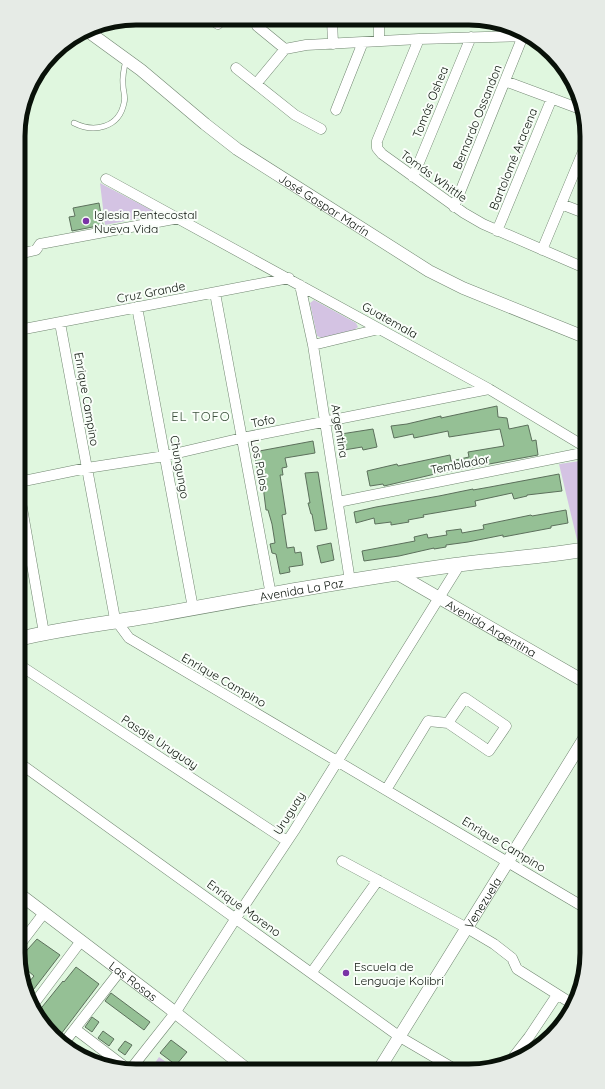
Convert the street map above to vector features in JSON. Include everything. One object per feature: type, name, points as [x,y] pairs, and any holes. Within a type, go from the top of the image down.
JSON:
[{"type":"main road","name":"Avenida La Paz","points":[[25,637],[350,580],[460,564],[580,550]]},
{"type":"street","points":[[332,25],[332,44]]},
{"type":"street","points":[[379,25],[379,41]]},
{"type":"street","points":[[257,26],[285,49]]},
{"type":"street","name":"José Gaspar Marín","points":[[94,33],[126,60],[155,81],[237,149],[429,271],[463,288],[580,335]]},
{"type":"street","points":[[256,84],[285,49],[306,46],[419,38],[518,36]]},
{"type":"street","name":"Tomás Oshea","points":[[413,178],[471,37]]},
{"type":"street","name":"Tomás Whittle","points":[[419,38],[376,140],[377,148],[382,154],[413,178],[454,207],[498,231],[580,266]]},
{"type":"street","name":"Bernardo Ossandon","points":[[454,207],[522,38]]},
{"type":"street","points":[[336,110],[363,42]]},
{"type":"street","points":[[236,68],[295,115],[321,129]]},
{"type":"street","points":[[505,80],[576,107]]},
{"type":"street","name":"Bartolomé Aracena","points":[[498,231],[552,98]]},
{"type":"street","points":[[542,250],[580,159]]},
{"type":"street","name":"Guatemala","points":[[106,179],[180,218],[489,389],[580,444]]},
{"type":"street","points":[[561,204],[580,211]]},
{"type":"street","points":[[25,253],[36,250],[40,244],[180,218]]},
{"type":"street","name":"Cruz Grande","points":[[25,329],[289,278]]},
{"type":"street","name":"Argentina","points":[[300,285],[312,345],[350,580]]},
{"type":"street","name":"Los Palos","points":[[215,293],[271,595]]},
{"type":"street","name":"Chungungo","points":[[137,307],[193,608]]},
{"type":"street","name":"Enrique Campino","points":[[60,323],[115,619],[129,638],[580,905]]},
{"type":"street","points":[[312,345],[379,329]]},
{"type":"street","name":"Tofo","points":[[25,481],[86,468],[165,456],[242,438],[489,389]]},
{"type":"street","name":"Temblador","points":[[338,502],[580,453]]},
{"type":"street","points":[[25,529],[44,633]]},
{"type":"street","name":"Uruguay","points":[[135,1064],[175,1013],[287,841],[460,564]]},
{"type":"street","name":"Avenida Argentina","points":[[396,573],[580,679]]},
{"type":"street","name":"Pasaje Uruguay","points":[[25,669],[287,841]]},
{"type":"street","points":[[386,790],[428,721],[448,723],[489,751],[506,726],[465,698],[448,723]]},
{"type":"street","name":"Venezuela","points":[[383,1064],[580,745]]},
{"type":"street","name":"Enrique Moreno","points":[[25,767],[312,972],[400,1037],[446,1064]]},
{"type":"street","points":[[342,861],[494,944],[512,958],[517,969],[569,1002]]},
{"type":"street","points":[[312,972],[378,880]]},
{"type":"street","name":"Las Rosas","points":[[25,898],[240,1064]]},
{"type":"street","points":[[25,938],[44,913]]},
{"type":"street","points":[[36,1001],[82,941]]},
{"type":"street","points":[[67,1039],[120,971]]},
{"type":"street","points":[[516,1054],[529,1038],[557,995]]},
{"type":"street","points":[[75,1029],[120,1063]]},
{"type":"lane","points":[[74,123],[92,129],[104,127],[118,116],[124,103],[123,76],[126,60]]},
{"type":"shaded area","points":[[100,183],[155,212],[156,215],[105,225]]},
{"type":"shaded area","points":[[314,300],[356,323],[358,327],[354,330],[322,338],[317,336],[310,303]]},
{"type":"shaded area","points":[[580,461],[580,544],[578,544],[559,464]]},
{"type":"shaded area","points":[[159,1057],[169,1064],[154,1064]]},
{"type":"building","name":"Iglesia Pentecostal Nueva Vida","points":[[99,203],[103,225],[72,231],[69,217],[75,216],[73,208]]},
{"type":"building","points":[[497,406],[498,417],[507,418],[509,429],[528,425],[532,441],[536,440],[538,455],[435,474],[384,486],[383,484],[370,486],[367,471],[450,455],[451,461],[469,457],[468,452],[504,446],[500,429],[449,437],[448,431],[414,438],[413,434],[394,438],[391,426],[441,416],[441,418]]},
{"type":"building","points":[[373,429],[377,447],[363,450],[362,447],[344,450],[341,434]]},
{"type":"building","points":[[313,441],[315,453],[285,458],[287,467],[282,468],[283,475],[280,475],[286,514],[282,515],[287,548],[294,547],[295,553],[301,552],[303,565],[289,567],[290,572],[280,574],[276,554],[272,553],[270,544],[275,543],[272,524],[268,510],[266,510],[262,478],[259,478],[254,452]]},
{"type":"building","points":[[318,472],[327,529],[315,531],[312,514],[308,503],[310,503],[305,473]]},
{"type":"building","points":[[559,474],[562,491],[527,495],[514,499],[512,493],[475,501],[476,506],[423,515],[424,517],[408,520],[409,522],[391,525],[391,522],[375,524],[374,518],[356,523],[354,512]]},
{"type":"building","points":[[566,510],[568,523],[551,526],[551,528],[503,537],[503,535],[446,545],[446,547],[364,561],[362,551],[415,541],[414,537],[427,534],[428,538],[447,535],[446,531],[461,529],[462,533],[484,529],[483,525],[531,515]]},
{"type":"building","points":[[331,543],[334,560],[321,563],[317,546]]},
{"type":"building","points":[[37,939],[60,955],[32,991],[29,982],[34,976],[26,969],[25,952]]},
{"type":"building","points":[[76,967],[99,984],[61,1034],[40,1009],[63,981],[64,982]]},
{"type":"building","points":[[111,993],[150,1022],[144,1030],[105,1001]]},
{"type":"building","points":[[92,1017],[99,1022],[92,1032],[85,1027]]},
{"type":"building","points":[[103,1031],[114,1039],[109,1046],[98,1038]]},
{"type":"building","points":[[171,1040],[187,1052],[177,1064],[160,1053]]},
{"type":"building","points":[[125,1041],[132,1045],[125,1055],[118,1050]]},
{"type":"place","name":"Iglesia Pentecostal Nueva Vida","points":[[86,221]]},
{"type":"place","name":"Escuela de Lenguaje Kolibri","points":[[346,973]]},
{"type":"district","name":"EL TOFO","points":[[201,416]]}]
